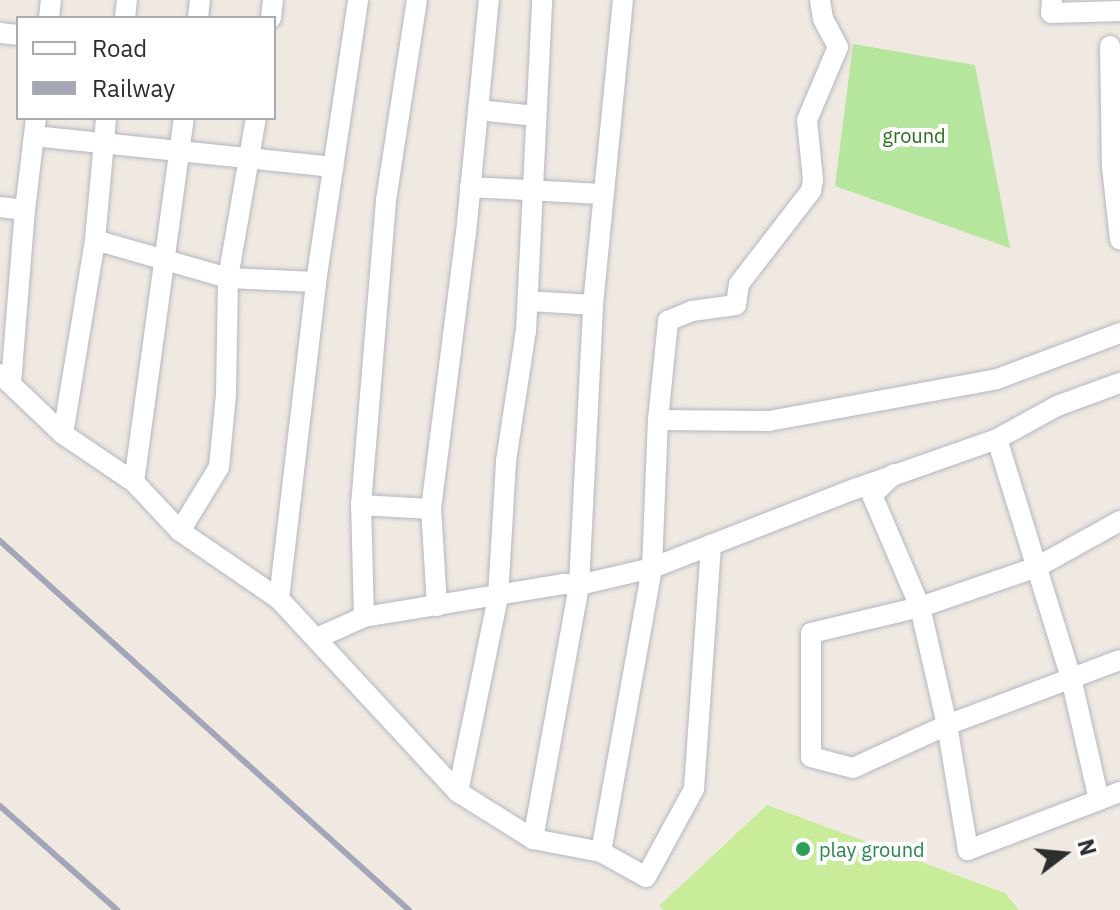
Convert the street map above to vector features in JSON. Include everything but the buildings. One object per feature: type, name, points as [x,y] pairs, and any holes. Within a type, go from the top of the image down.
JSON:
[{"type":"street","points":[[279,599],[316,282],[358,0]]},
{"type":"street","points":[[364,617],[361,505],[386,200],[417,0]]},
{"type":"street","points":[[437,606],[431,509],[489,0]]},
{"type":"street","points":[[458,792],[498,597],[506,461],[528,301],[542,0]]},
{"type":"street","points":[[533,839],[579,585],[593,305],[623,0]]},
{"type":"street","points":[[601,852],[652,568],[658,420],[668,321],[692,311],[736,305],[739,284],[811,191],[807,120],[838,47],[823,19],[820,0]]},
{"type":"street","points":[[1052,0],[1051,13],[1120,11]]},
{"type":"street","points":[[1110,46],[1112,167],[1120,240]]},
{"type":"street","points":[[478,110],[536,116]]},
{"type":"street","points":[[63,434],[95,240],[101,143],[106,120]]},
{"type":"street","points":[[134,482],[184,120]]},
{"type":"street","points":[[180,531],[219,467],[226,394],[228,278],[256,120]]},
{"type":"street","points":[[333,167],[101,143],[35,127],[6,378],[63,434],[134,482],[180,531],[279,599],[317,638],[351,681],[458,792],[533,839],[601,852],[646,877],[694,789],[711,545]]},
{"type":"street","points":[[470,187],[602,194]]},
{"type":"street","points":[[0,207],[25,210]]},
{"type":"street","points":[[95,240],[228,278],[316,282]]},
{"type":"street","points":[[528,301],[593,305]]},
{"type":"street","points":[[658,420],[769,421],[997,379],[1120,333]]},
{"type":"street","points":[[317,638],[364,617],[564,584],[579,585],[652,568],[894,474],[997,439],[1057,406],[1120,383]]},
{"type":"street","points":[[997,439],[1071,678],[1099,800]]},
{"type":"street","points":[[894,474],[872,495],[920,607],[947,725],[968,850],[1120,792]]},
{"type":"street","points":[[361,505],[431,509]]},
{"type":"street","points":[[1120,521],[1037,567],[920,607],[811,633],[811,757],[853,768],[947,725],[1120,660]]},
{"type":"green space","name":"ground","points":[[853,44],[975,65],[1010,248],[835,186]]},
{"type":"green space","name":"play ground","points":[[767,805],[1005,893],[1019,910],[664,910],[659,906]]},
{"type":"railway","points":[[0,541],[409,910]]},
{"type":"railway","points":[[0,806],[117,910]]},
{"type":"place","name":"play ground","points":[[803,849]]}]
